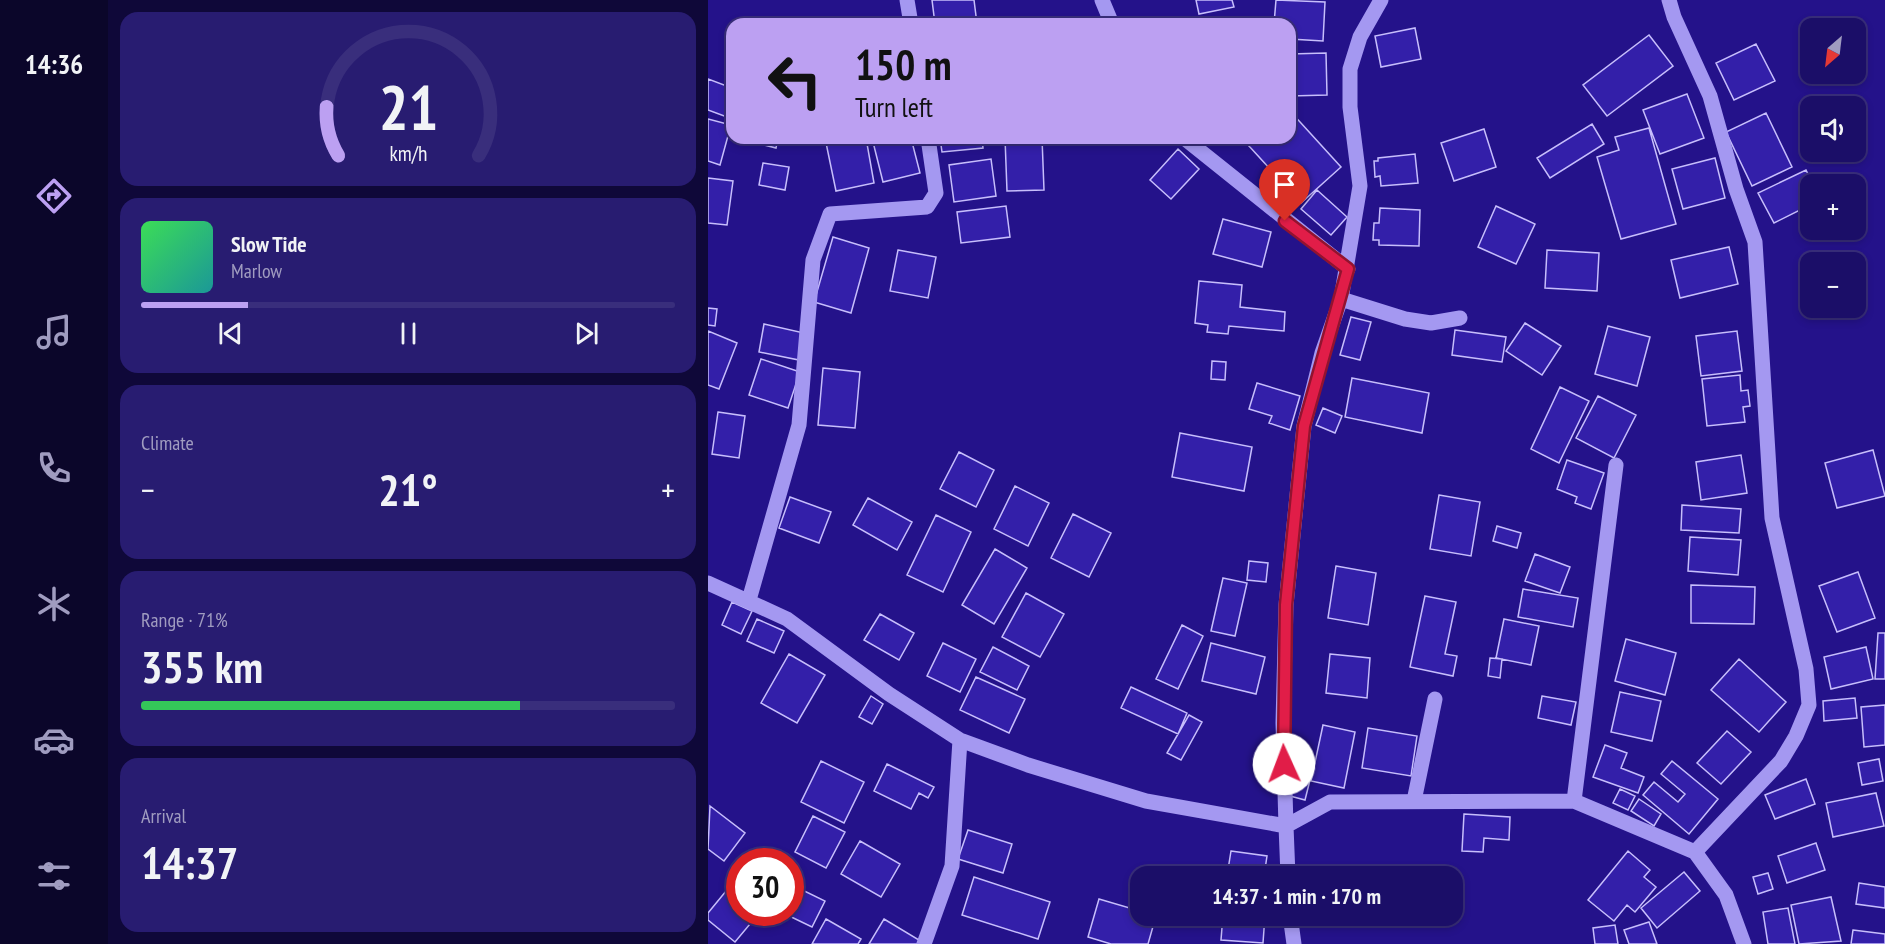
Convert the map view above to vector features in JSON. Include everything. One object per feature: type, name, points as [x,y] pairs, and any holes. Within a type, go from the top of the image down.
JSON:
[{"type":"street","points":[[907,0],[910,18]]},
{"type":"street","points":[[1102,0],[1110,18]]},
{"type":"street","points":[[1288,866],[1283,723],[1286,605],[1304,426],[1322,353],[1341,299],[1348,269],[1360,186],[1350,107],[1350,69],[1360,37],[1381,0]]},
{"type":"street","points":[[1670,0],[1674,17],[1710,96],[1736,189],[1755,242],[1772,518],[1806,669],[1809,705],[1796,736],[1780,761],[1695,852]]},
{"type":"street","points":[[749,600],[799,425],[813,260],[830,214],[927,207],[936,193],[929,144]]},
{"type":"street","points":[[1192,144],[1348,269]]},
{"type":"street","points":[[1341,299],[1405,319],[1431,323],[1460,318]]},
{"type":"street","points":[[1574,801],[1616,465]]},
{"type":"street","points":[[708,583],[787,619],[889,694],[960,740],[1028,765],[1146,801],[1286,826],[1330,802],[1574,801],[1695,852],[1726,895],[1744,944]]},
{"type":"street","points":[[1414,801],[1435,699]]},
{"type":"street","points":[[924,944],[952,866],[960,740]]},
{"type":"street","points":[[1292,926],[1294,944]]},
{"type":"building","points":[[932,0],[974,0],[976,18],[934,18]]},
{"type":"building","points":[[1196,0],[1232,0],[1234,7],[1199,14]]},
{"type":"building","points":[[1276,0],[1325,2],[1323,41],[1296,39],[1296,18],[1274,18]]},
{"type":"building","points":[[1415,28],[1421,59],[1381,67],[1375,36]]},
{"type":"building","points":[[1649,35],[1673,66],[1607,116],[1583,85]]},
{"type":"building","points":[[1756,44],[1775,81],[1734,100],[1716,63]]},
{"type":"building","points":[[1326,53],[1327,95],[1296,96],[1296,54]]},
{"type":"building","points":[[708,79],[726,86],[726,117],[708,110]]},
{"type":"building","points":[[1687,94],[1704,138],[1660,154],[1643,110]]},
{"type":"building","points":[[1766,113],[1792,167],[1752,186],[1726,132]]},
{"type":"building","points":[[1296,118],[1341,167],[1301,203],[1249,146],[1251,144],[1296,144]]},
{"type":"building","points":[[708,119],[726,124],[726,143],[720,165],[708,161]]},
{"type":"building","points":[[1592,124],[1604,144],[1550,178],[1537,158]]},
{"type":"building","points":[[1649,128],[1676,224],[1621,239],[1597,157],[1619,150],[1615,137]]},
{"type":"building","points":[[1484,129],[1496,167],[1454,181],[1441,143]]},
{"type":"building","points":[[761,144],[777,144],[776,148]]},
{"type":"building","points":[[826,144],[867,144],[874,183],[836,191]]},
{"type":"building","points":[[874,144],[913,144],[920,173],[883,182]]},
{"type":"building","points":[[941,144],[983,144],[983,148],[942,152]]},
{"type":"building","points":[[1005,144],[1042,144],[1044,190],[1007,191]]},
{"type":"building","points":[[1178,149],[1199,169],[1171,199],[1150,180]]},
{"type":"building","points":[[1415,154],[1418,183],[1381,186],[1380,176],[1375,177],[1374,161],[1378,161],[1378,158]]},
{"type":"building","points":[[1715,158],[1725,198],[1683,209],[1672,169]]},
{"type":"building","points":[[991,159],[996,196],[954,202],[949,165]]},
{"type":"building","points":[[763,163],[789,167],[785,190],[759,185]]},
{"type":"building","points":[[1806,170],[1808,174],[1800,174],[1800,210],[1774,223],[1758,193]]},
{"type":"building","points":[[708,178],[733,181],[727,225],[708,223]]},
{"type":"building","points":[[1317,190],[1347,217],[1331,235],[1301,209]]},
{"type":"building","points":[[1006,206],[1010,237],[961,243],[957,212]]},
{"type":"building","points":[[1496,206],[1535,224],[1516,264],[1478,247]]},
{"type":"building","points":[[1380,208],[1420,210],[1419,246],[1379,245],[1379,240],[1373,240],[1374,223],[1379,223]]},
{"type":"building","points":[[1223,219],[1271,232],[1262,267],[1213,254]]},
{"type":"building","points":[[833,237],[869,248],[851,313],[814,302]]},
{"type":"building","points":[[1729,247],[1738,284],[1680,298],[1671,260]]},
{"type":"building","points":[[898,250],[936,257],[928,298],[890,291]]},
{"type":"building","points":[[1547,250],[1599,253],[1597,291],[1545,288]]},
{"type":"building","points":[[1199,281],[1242,285],[1240,307],[1285,312],[1284,331],[1229,326],[1228,334],[1207,332],[1208,325],[1195,323]]},
{"type":"building","points":[[708,308],[717,309],[715,326],[708,325]]},
{"type":"building","points":[[1351,317],[1371,322],[1360,360],[1340,355]]},
{"type":"building","points":[[1525,323],[1561,346],[1542,375],[1506,351]]},
{"type":"building","points":[[764,324],[804,333],[799,360],[759,352]]},
{"type":"building","points":[[1608,326],[1650,337],[1637,386],[1595,374]]},
{"type":"building","points":[[1455,330],[1506,337],[1502,362],[1452,355]]},
{"type":"building","points":[[708,331],[737,343],[719,389],[708,385]]},
{"type":"building","points":[[1737,331],[1742,371],[1701,376],[1696,336]]},
{"type":"building","points":[[761,359],[800,372],[788,408],[749,395]]},
{"type":"building","points":[[1212,361],[1226,362],[1225,380],[1211,379]]},
{"type":"building","points":[[823,368],[860,372],[855,428],[818,425]]},
{"type":"building","points":[[1740,375],[1741,391],[1748,390],[1750,406],[1743,407],[1745,422],[1707,426],[1702,379]]},
{"type":"building","points":[[1352,378],[1429,393],[1422,433],[1345,417]]},
{"type":"building","points":[[1257,383],[1300,396],[1290,430],[1269,423],[1272,416],[1249,409]]},
{"type":"building","points":[[1560,387],[1589,401],[1559,463],[1531,449]]},
{"type":"building","points":[[1598,396],[1636,415],[1614,458],[1576,438]]},
{"type":"building","points":[[1323,408],[1342,416],[1335,433],[1316,425]]},
{"type":"building","points":[[718,412],[745,416],[739,458],[712,454]]},
{"type":"building","points":[[1180,433],[1252,447],[1244,491],[1172,477]]},
{"type":"building","points":[[1873,450],[1885,496],[1837,508],[1825,463]]},
{"type":"building","points":[[959,452],[994,470],[976,507],[940,489]]},
{"type":"building","points":[[1741,455],[1747,493],[1701,500],[1696,462]]},
{"type":"building","points":[[1567,460],[1604,473],[1591,509],[1575,503],[1577,497],[1557,489]]},
{"type":"building","points":[[1015,486],[1049,503],[1028,546],[994,529]]},
{"type":"building","points":[[1439,495],[1480,502],[1471,556],[1430,549]]},
{"type":"building","points":[[790,497],[831,512],[819,543],[779,528]]},
{"type":"building","points":[[868,498],[912,522],[897,550],[853,525]]},
{"type":"building","points":[[1682,505],[1741,509],[1739,533],[1681,530]]},
{"type":"building","points":[[1073,514],[1111,533],[1089,577],[1051,558]]},
{"type":"building","points":[[936,515],[971,532],[943,592],[907,575]]},
{"type":"building","points":[[1497,526],[1521,533],[1517,548],[1493,541]]},
{"type":"building","points":[[1690,537],[1741,540],[1738,575],[1688,571]]},
{"type":"building","points":[[995,549],[1027,568],[994,624],[962,605]]},
{"type":"building","points":[[1535,554],[1570,567],[1560,593],[1525,581]]},
{"type":"building","points":[[1249,561],[1268,563],[1266,582],[1247,580]]},
{"type":"building","points":[[1336,566],[1376,573],[1368,625],[1328,618]]},
{"type":"building","points":[[1858,572],[1875,618],[1837,632],[1819,586]]},
{"type":"building","points":[[1223,578],[1247,583],[1235,636],[1211,631]]},
{"type":"building","points":[[1691,585],[1755,587],[1754,624],[1691,623]]},
{"type":"building","points":[[1523,589],[1578,598],[1573,627],[1518,617]]},
{"type":"building","points":[[1026,593],[1064,614],[1040,657],[1002,637]]},
{"type":"building","points":[[1425,596],[1456,602],[1445,654],[1457,656],[1453,676],[1410,667]]},
{"type":"building","points":[[732,602],[752,611],[741,634],[722,625]]},
{"type":"building","points":[[880,614],[914,633],[899,660],[864,640]]},
{"type":"building","points":[[757,619],[784,631],[774,653],[747,641]]},
{"type":"building","points":[[1504,619],[1539,626],[1531,665],[1496,658]]},
{"type":"building","points":[[1182,625],[1203,636],[1178,689],[1156,679]]},
{"type":"building","points":[[1878,633],[1885,633],[1885,679],[1875,679]]},
{"type":"building","points":[[1626,639],[1676,653],[1665,695],[1615,681]]},
{"type":"building","points":[[943,643],[976,659],[960,692],[927,676]]},
{"type":"building","points":[[1211,643],[1265,657],[1256,694],[1202,681]]},
{"type":"building","points":[[993,647],[1029,666],[1017,690],[980,672]]},
{"type":"building","points":[[1866,647],[1873,679],[1831,689],[1824,657]]},
{"type":"building","points":[[789,654],[825,675],[797,723],[761,703]]},
{"type":"building","points":[[1330,654],[1370,658],[1367,698],[1326,693]]},
{"type":"building","points":[[1490,658],[1502,659],[1500,678],[1488,676]]},
{"type":"building","points":[[1739,659],[1786,702],[1759,732],[1711,690]]},
{"type":"building","points":[[976,677],[1025,699],[1009,733],[960,710]]},
{"type":"building","points":[[1131,687],[1187,713],[1178,734],[1121,708]]},
{"type":"building","points":[[1620,692],[1661,701],[1652,741],[1611,732]]},
{"type":"building","points":[[871,696],[883,704],[872,724],[859,717]]},
{"type":"building","points":[[1542,696],[1576,702],[1571,725],[1538,718]]},
{"type":"building","points":[[1855,698],[1857,718],[1824,721],[1823,701]]},
{"type":"building","points":[[1885,705],[1885,745],[1864,747],[1861,707]]},
{"type":"building","points":[[1189,715],[1202,722],[1181,760],[1167,753]]},
{"type":"building","points":[[1323,725],[1355,732],[1344,788],[1311,781]]},
{"type":"building","points":[[1368,728],[1417,736],[1411,776],[1362,768]]},
{"type":"building","points":[[1727,731],[1751,752],[1721,784],[1697,763]]},
{"type":"building","points":[[1605,745],[1627,753],[1621,768],[1644,777],[1638,793],[1593,777]]},
{"type":"building","points":[[1879,759],[1883,781],[1862,785],[1858,763]]},
{"type":"building","points":[[821,761],[864,782],[844,823],[801,802]]},
{"type":"building","points":[[1672,761],[1718,799],[1689,834],[1643,795],[1654,782],[1678,802],[1685,794],[1661,774]]},
{"type":"building","points":[[887,764],[934,787],[928,798],[919,793],[911,809],[874,791]]},
{"type":"building","points":[[1299,764],[1313,768],[1305,800],[1290,796]]},
{"type":"building","points":[[1806,779],[1815,804],[1775,819],[1765,795]]},
{"type":"building","points":[[1620,789],[1635,796],[1628,810],[1613,803]]},
{"type":"building","points":[[1876,793],[1884,826],[1833,837],[1826,803]]},
{"type":"building","points":[[1639,799],[1661,814],[1654,826],[1631,811]]},
{"type":"building","points":[[710,806],[745,833],[734,848],[726,848],[724,861],[708,849]]},
{"type":"building","points":[[1464,814],[1510,817],[1509,840],[1484,838],[1483,852],[1462,851]]},
{"type":"building","points":[[813,816],[845,832],[826,868],[804,857],[804,848],[797,848]]},
{"type":"building","points":[[968,830],[1012,844],[1003,873],[958,859]]},
{"type":"building","points":[[860,841],[900,864],[881,897],[841,874]]},
{"type":"building","points":[[1816,843],[1825,870],[1787,883],[1778,856]]},
{"type":"building","points":[[1231,851],[1267,856],[1266,866],[1229,866]]},
{"type":"building","points":[[1628,851],[1650,870],[1644,877],[1656,887],[1635,912],[1627,905],[1614,921],[1588,900]]},
{"type":"building","points":[[1684,872],[1700,891],[1657,928],[1641,908]]},
{"type":"building","points":[[1768,873],[1773,889],[1758,894],[1753,877]]},
{"type":"building","points":[[974,877],[1050,902],[1038,939],[962,915]]},
{"type":"building","points":[[1859,883],[1885,887],[1885,908],[1856,904]]},
{"type":"building","points":[[726,891],[726,926],[748,926],[735,942],[708,920],[708,913]]},
{"type":"building","points":[[804,891],[825,901],[812,927],[804,923]]},
{"type":"building","points":[[1831,897],[1841,941],[1799,944],[1791,905]]},
{"type":"building","points":[[1099,899],[1130,908],[1130,926],[1153,926],[1148,944],[1111,944],[1088,937]]},
{"type":"building","points":[[1788,908],[1795,944],[1768,944],[1763,912]]},
{"type":"building","points":[[826,919],[861,939],[858,944],[812,944]]},
{"type":"building","points":[[884,919],[919,940],[917,944],[869,944]]},
{"type":"building","points":[[1649,922],[1657,944],[1629,944],[1624,930]]},
{"type":"building","points":[[1615,925],[1618,944],[1595,944],[1593,928]]},
{"type":"building","points":[[1222,926],[1264,926],[1263,943],[1221,940]]},
{"type":"building","points":[[1853,930],[1885,934],[1885,944],[1851,944]]},
{"type":"route","points":[[1284,764],[1286,605],[1304,426],[1322,353],[1341,299],[1348,269],[1285,221]]}]
